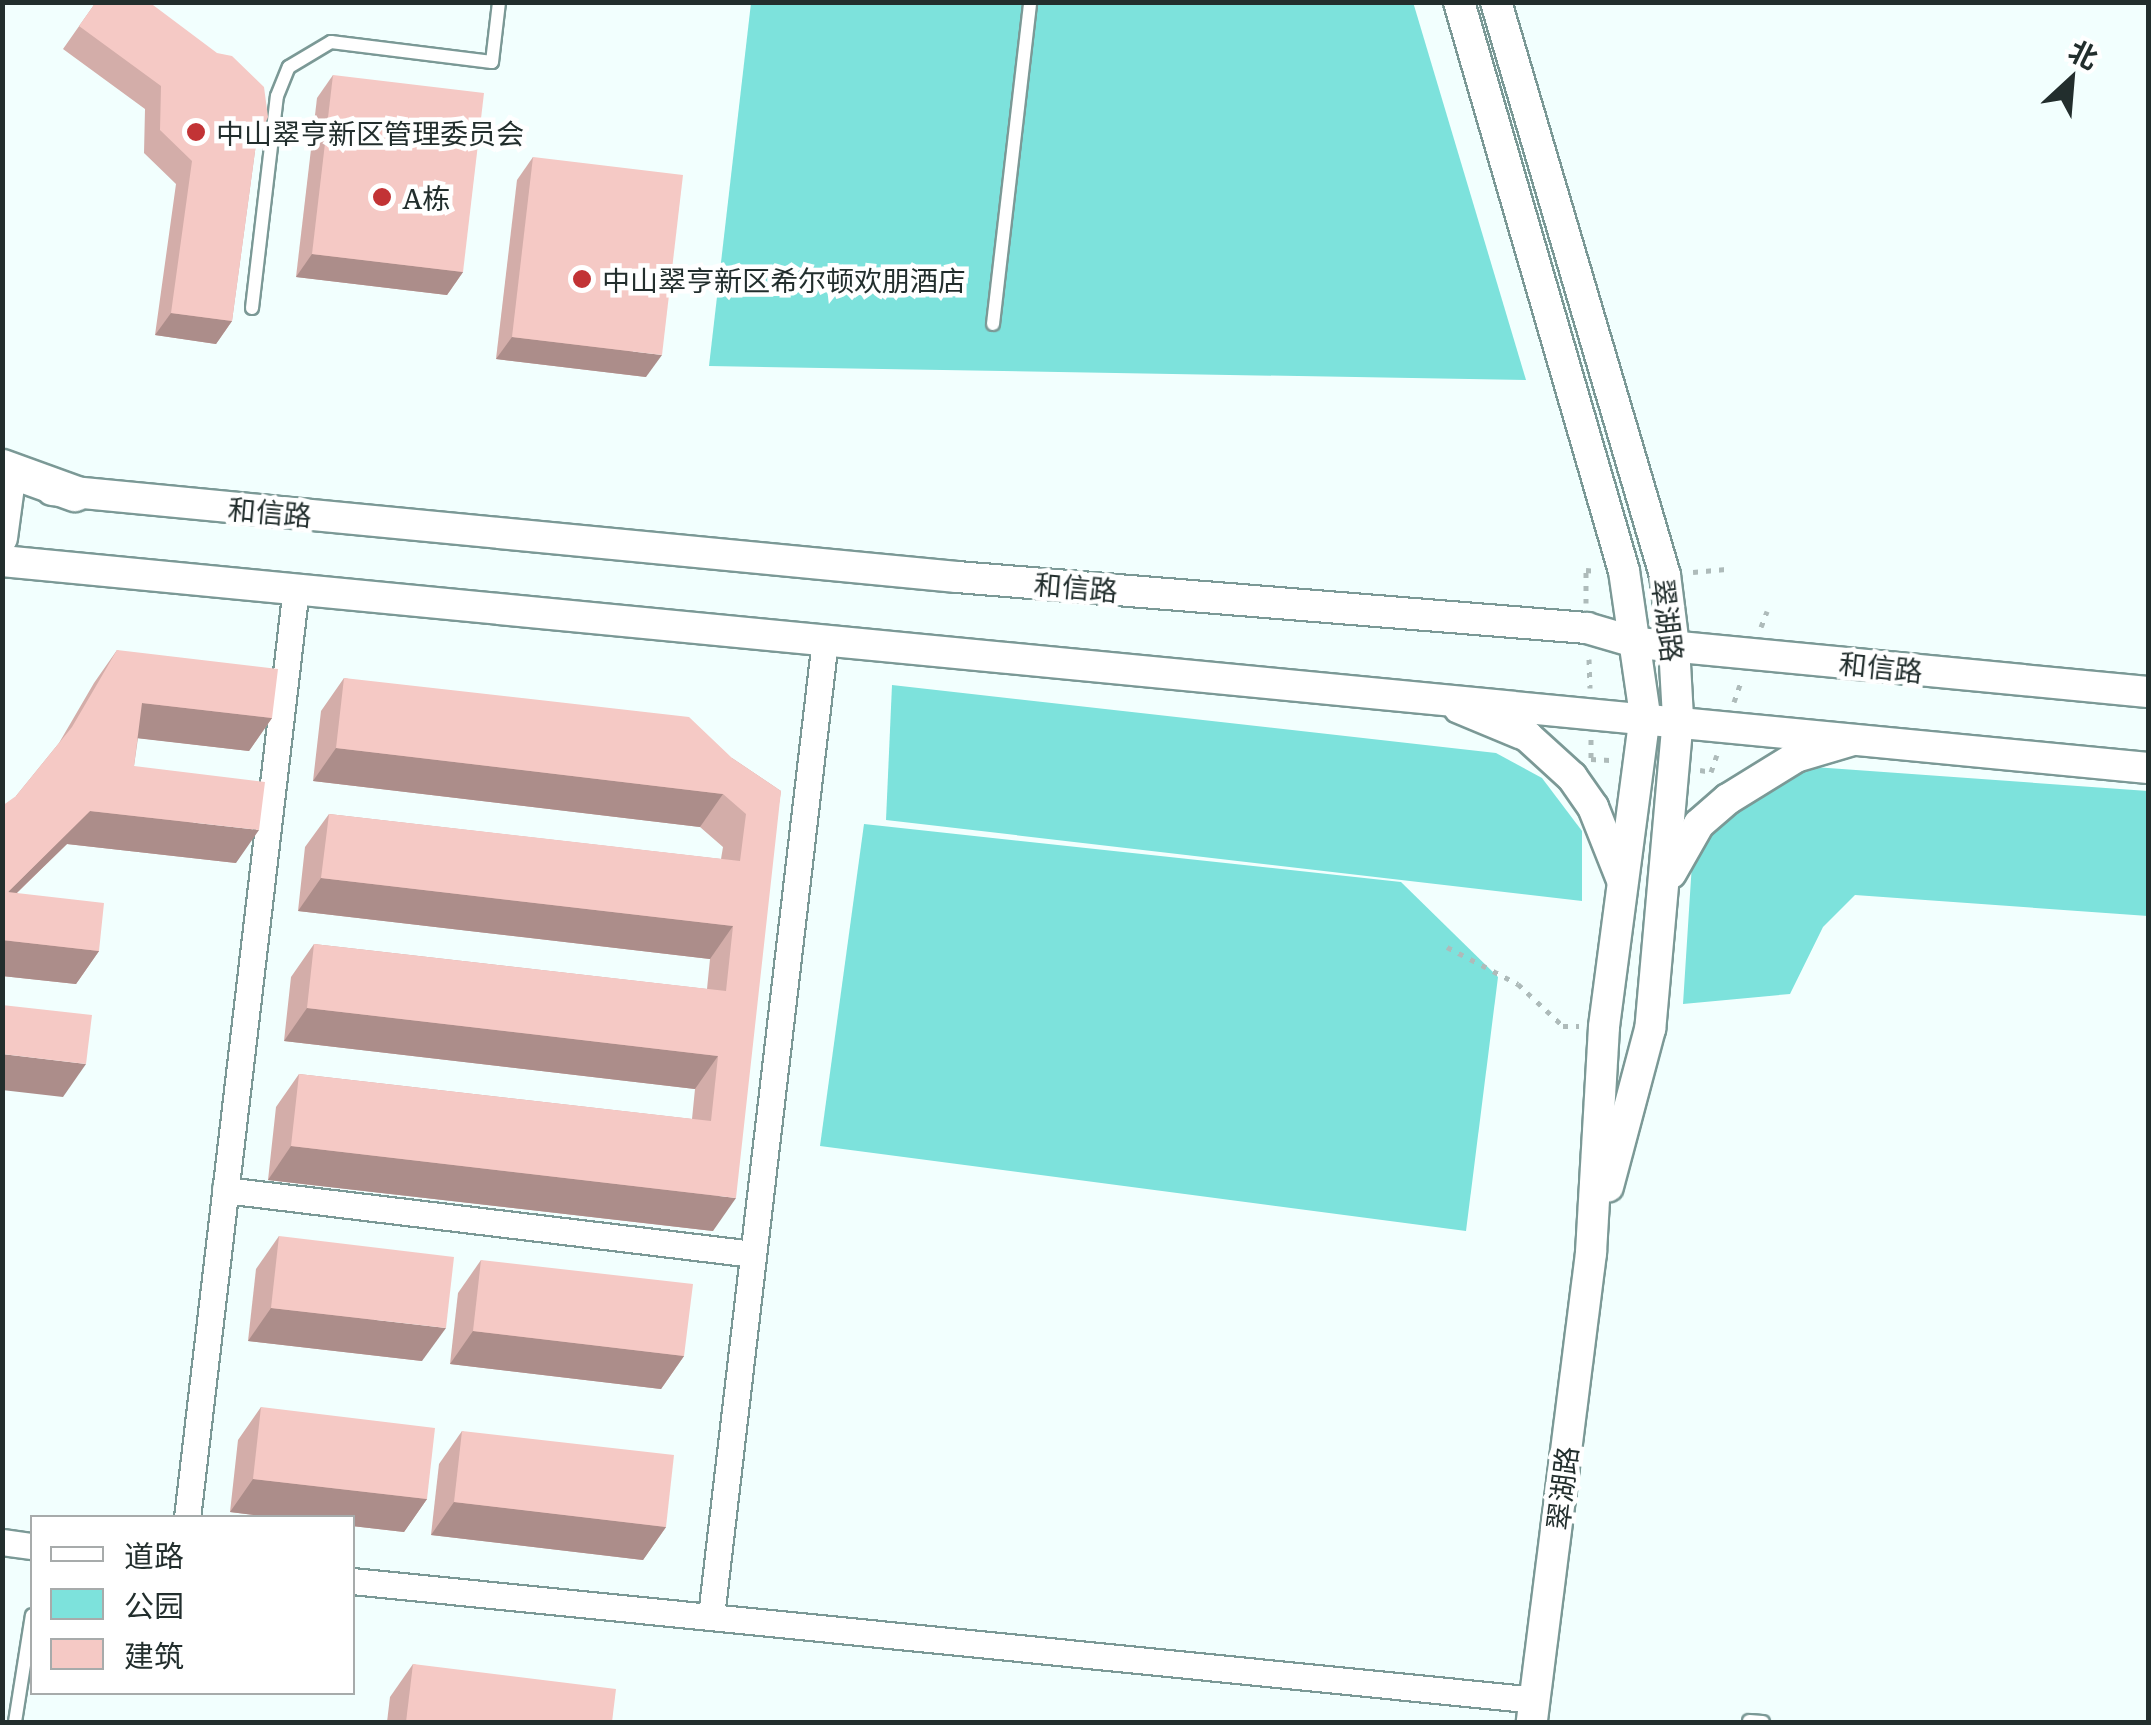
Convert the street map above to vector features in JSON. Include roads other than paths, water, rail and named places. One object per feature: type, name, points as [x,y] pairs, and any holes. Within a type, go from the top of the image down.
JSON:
[{"type":"main road","points":[[4,479],[74,492]]},
{"type":"street","name":"翠湖路","points":[[1460,2],[1624,571],[1638,643],[1645,715],[1604,1027],[1590,1253],[1533,1711]]},
{"type":"street","name":"翠湖路","points":[[1496,2],[1665,575],[1674,646],[1678,718],[1650,1028],[1590,1253]]},
{"type":"street","points":[[2,538],[4,479]]},
{"type":"street","name":"和信路","points":[[74,492],[957,576],[1587,628],[1638,643],[2148,692]]},
{"type":"street","points":[[2,561],[1866,736],[2148,768]]},
{"type":"street","points":[[187,1515],[296,587]]},
{"type":"street","points":[[711,1616],[825,639]]},
{"type":"street","points":[[1429,695],[1528,736],[1557,762],[1593,807],[1624,883]]},
{"type":"street","points":[[1665,884],[1699,824],[1728,799],[1796,757],[1866,736]]},
{"type":"street","points":[[225,1190],[753,1254]]},
{"type":"street","points":[[2,1542],[30,1546]]},
{"type":"street","points":[[355,1581],[711,1616],[1533,1711]]},
{"type":"lane","points":[[252,308],[277,96],[289,67],[331,42],[492,62],[499,2]]},
{"type":"lane","points":[[994,324],[1030,2]]},
{"type":"lane","points":[[15,1722],[30,1628]]},
{"type":"place","name":"中山翠亨新区管理委员会","points":[[196,132]]},
{"type":"place","name":"A栋","points":[[382,197]]},
{"type":"place","name":"中山翠亨新区希尔顿欢朋酒店","points":[[582,279]]}]
